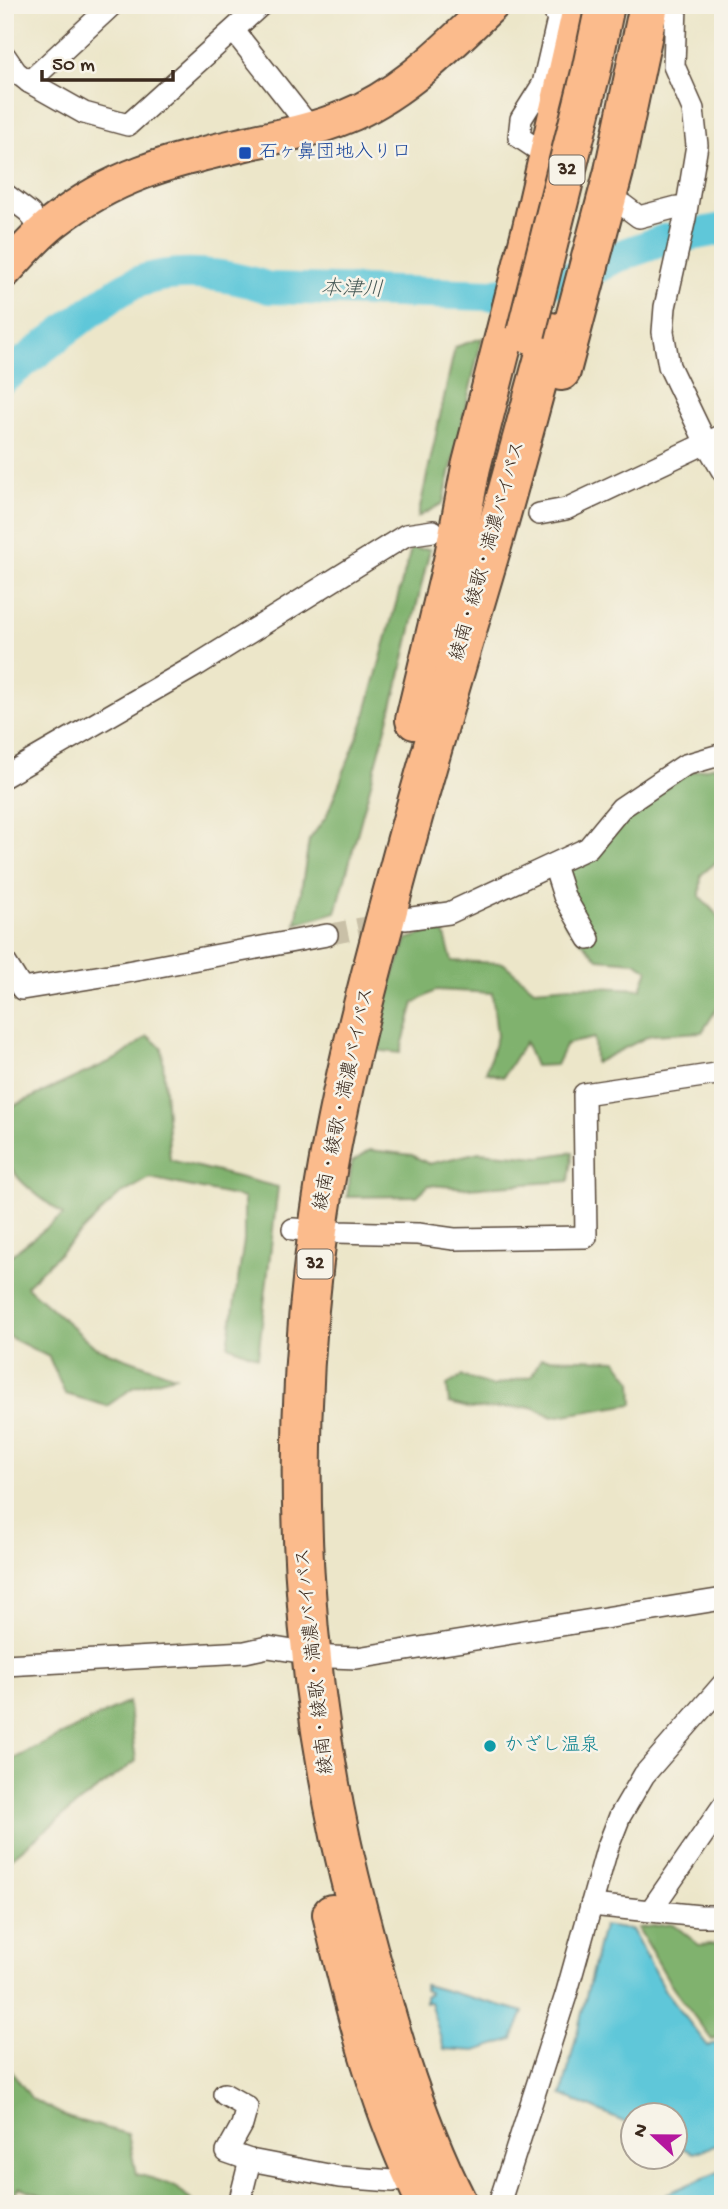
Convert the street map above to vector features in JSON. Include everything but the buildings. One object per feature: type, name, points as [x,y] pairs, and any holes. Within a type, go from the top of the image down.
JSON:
[{"type":"highway","name":"綾南・綾歌・満濃バイパス","points":[[538,333],[580,224],[630,5]]},
{"type":"highway","points":[[538,333],[612,213],[649,5]]},
{"type":"highway","name":"綾南・綾歌・満濃バイパス","points":[[458,2204],[444,2177],[404,2076],[371,1961],[344,1860],[300,1653],[306,1230],[335,1129],[416,765],[494,538],[588,85],[581,9]]},
{"type":"highway","points":[[538,333],[531,228],[581,9]]},
{"type":"highway","name":"綾南・綾歌・満濃バイパス","points":[[300,1653],[290,1684],[320,1863],[345,1969],[378,2083],[420,2188]]},
{"type":"main road","points":[[5,271],[42,233],[109,185],[173,161],[312,129],[345,117],[398,88],[492,5]]},
{"type":"street","points":[[29,82],[112,5]]},
{"type":"street","points":[[5,56],[16,72],[29,82],[84,113],[128,125],[261,5]]},
{"type":"street","points":[[676,5],[674,66],[693,109],[697,145],[665,307],[663,332],[669,366],[714,439],[723,472]]},
{"type":"street","points":[[534,147],[519,137],[521,119],[543,84],[558,19],[581,9]]},
{"type":"street","points":[[234,31],[312,129]]},
{"type":"street","points":[[5,194],[30,213],[42,233]]},
{"type":"street","points":[[612,213],[639,217],[677,207],[685,213]]},
{"type":"street","points":[[539,514],[566,509],[714,439]]},
{"type":"street","points":[[5,776],[197,665],[407,536],[433,531]]},
{"type":"street","points":[[405,919],[449,914],[588,848],[621,808],[685,765],[723,754]]},
{"type":"street","points":[[554,865],[564,896],[589,940]]},
{"type":"street","points":[[5,962],[22,989],[327,935]]},
{"type":"street","points":[[306,1230],[418,1234],[454,1239],[586,1237],[584,1094],[723,1073]]},
{"type":"street","points":[[5,1665],[245,1652],[268,1647],[358,1658],[723,1599]]},
{"type":"street","points":[[499,2204],[566,1994],[607,1849],[635,1788],[723,1684]]},
{"type":"street","points":[[651,1910],[723,1806]]},
{"type":"street","points":[[591,1905],[700,1916],[721,1912]]},
{"type":"street","points":[[224,2094],[247,2107],[242,2125],[227,2152],[250,2160],[339,2177],[393,2181],[420,2188]]},
{"type":"street","points":[[239,2204],[250,2160]]},
{"type":"green space","points":[[482,338],[443,503],[418,517],[455,347]]},
{"type":"green space","points":[[411,549],[430,549],[399,680],[336,912],[296,924],[309,840],[326,817],[363,723]]},
{"type":"green space","points":[[723,764],[723,856],[701,875],[700,897],[723,921],[723,999],[702,1032],[651,1035],[595,1063],[594,1038],[566,1044],[556,1065],[535,1066],[525,1042],[503,1077],[486,1072],[497,1036],[492,993],[437,990],[414,1003],[400,1053],[374,1050],[388,989],[407,939],[443,928],[452,961],[503,963],[534,989],[571,986],[641,989],[648,970],[635,962],[598,959],[566,925],[551,880],[591,858],[627,816],[686,773]]},
{"type":"green space","points":[[148,1036],[162,1048],[170,1160],[278,1187],[258,1357],[228,1345],[244,1241],[244,1198],[150,1178],[118,1196],[26,1286],[95,1347],[175,1376],[134,1387],[107,1406],[65,1394],[49,1357],[5,1335],[5,1260],[63,1215],[18,1177],[11,1168],[5,1146],[11,1107],[120,1057]]},
{"type":"green space","points":[[370,1150],[412,1155],[429,1164],[479,1152],[540,1157],[573,1152],[569,1181],[467,1188],[429,1185],[417,1196],[347,1197],[352,1162]]},
{"type":"green space","points":[[541,1358],[616,1360],[632,1381],[633,1404],[552,1417],[533,1407],[472,1409],[449,1403],[447,1385],[462,1376],[493,1386],[532,1376]]},
{"type":"green space","points":[[128,1702],[136,1761],[5,1863],[5,1763]]},
{"type":"green space","points":[[673,1924],[699,1945],[723,1943],[723,2034],[712,2040],[673,1988],[638,1928]]},
{"type":"green space","points":[[5,2062],[32,2099],[69,2118],[128,2134],[136,2174],[175,2187],[194,2204],[59,2204],[19,2187],[5,2204]]},
{"type":"water","points":[[603,1926],[632,1930],[665,1991],[708,2046],[723,2040],[723,2143],[694,2153],[690,2151],[690,2100],[620,2100],[620,2120],[562,2095]]},
{"type":"water","points":[[425,1985],[524,2012],[513,2039],[475,2051],[444,2049],[430,2002],[425,2002],[425,1996],[429,1995],[429,1992],[425,1990]]},
{"type":"water","points":[[723,2170],[723,2204],[675,2204],[666,2194]]},
{"type":"waterway","name":"本津川","points":[[5,377],[120,291],[143,280],[161,276],[198,274],[235,279],[269,288],[492,295],[585,274],[614,258],[664,240],[723,229]]},
{"type":"tunnel","points":[[327,935],[390,922]]},
{"type":"place","name":"石ヶ鼻団地入り口","points":[[245,153]]},
{"type":"place","name":"かざし温泉","points":[[490,1746]]}]
